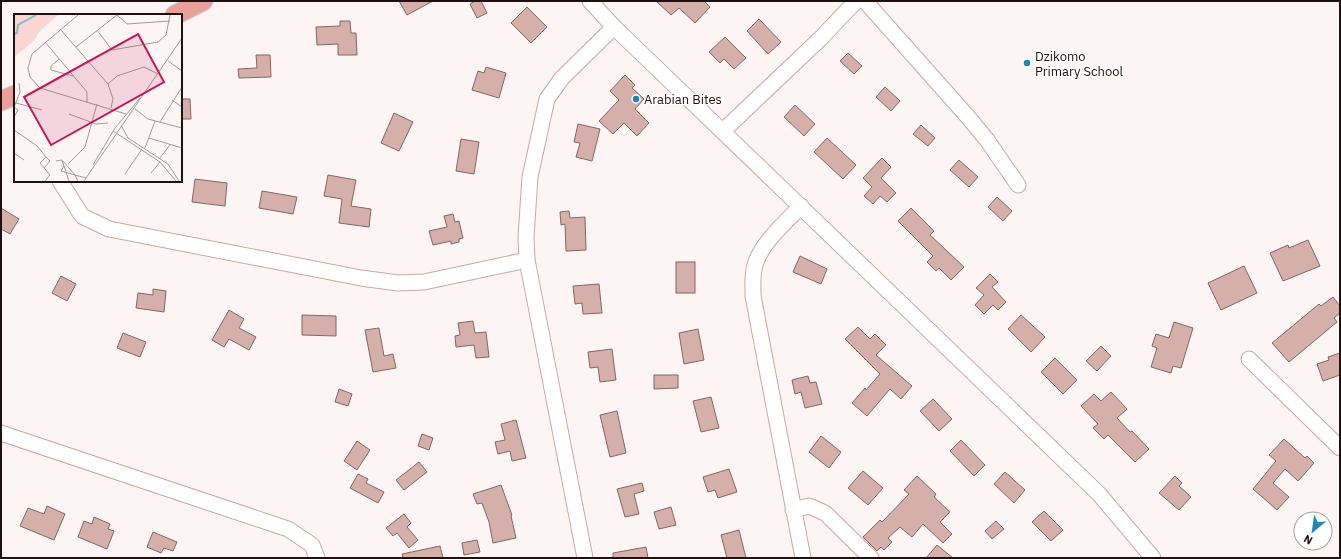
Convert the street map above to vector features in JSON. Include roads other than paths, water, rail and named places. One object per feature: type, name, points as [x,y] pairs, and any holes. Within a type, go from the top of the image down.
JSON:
[{"type":"main road","points":[[177,14],[203,1]]},
{"type":"main road","points":[[1,101],[14,95]]},
{"type":"street","points":[[590,1],[614,27],[1099,494],[1153,558]]},
{"type":"street","points":[[723,131],[821,38],[856,1]]},
{"type":"street","points":[[865,1],[968,117],[987,140],[1018,185]]},
{"type":"street","points":[[586,558],[527,260],[526,237],[530,178],[547,99],[562,78],[614,27]]},
{"type":"street","points":[[61,182],[82,216],[109,229],[361,278],[398,283],[424,282],[527,260]]},
{"type":"street","points":[[801,206],[765,245],[755,264],[753,296],[803,558]]},
{"type":"street","points":[[1249,359],[1340,448]]},
{"type":"street","points":[[1,433],[288,529],[312,545],[317,558]]},
{"type":"street","points":[[793,510],[808,506],[825,513],[872,558]]},
{"type":"place","name":"Dzikomo Primary School","points":[[1027,63]]},
{"type":"place","name":"Arabian Bites","points":[[636,99]]}]
